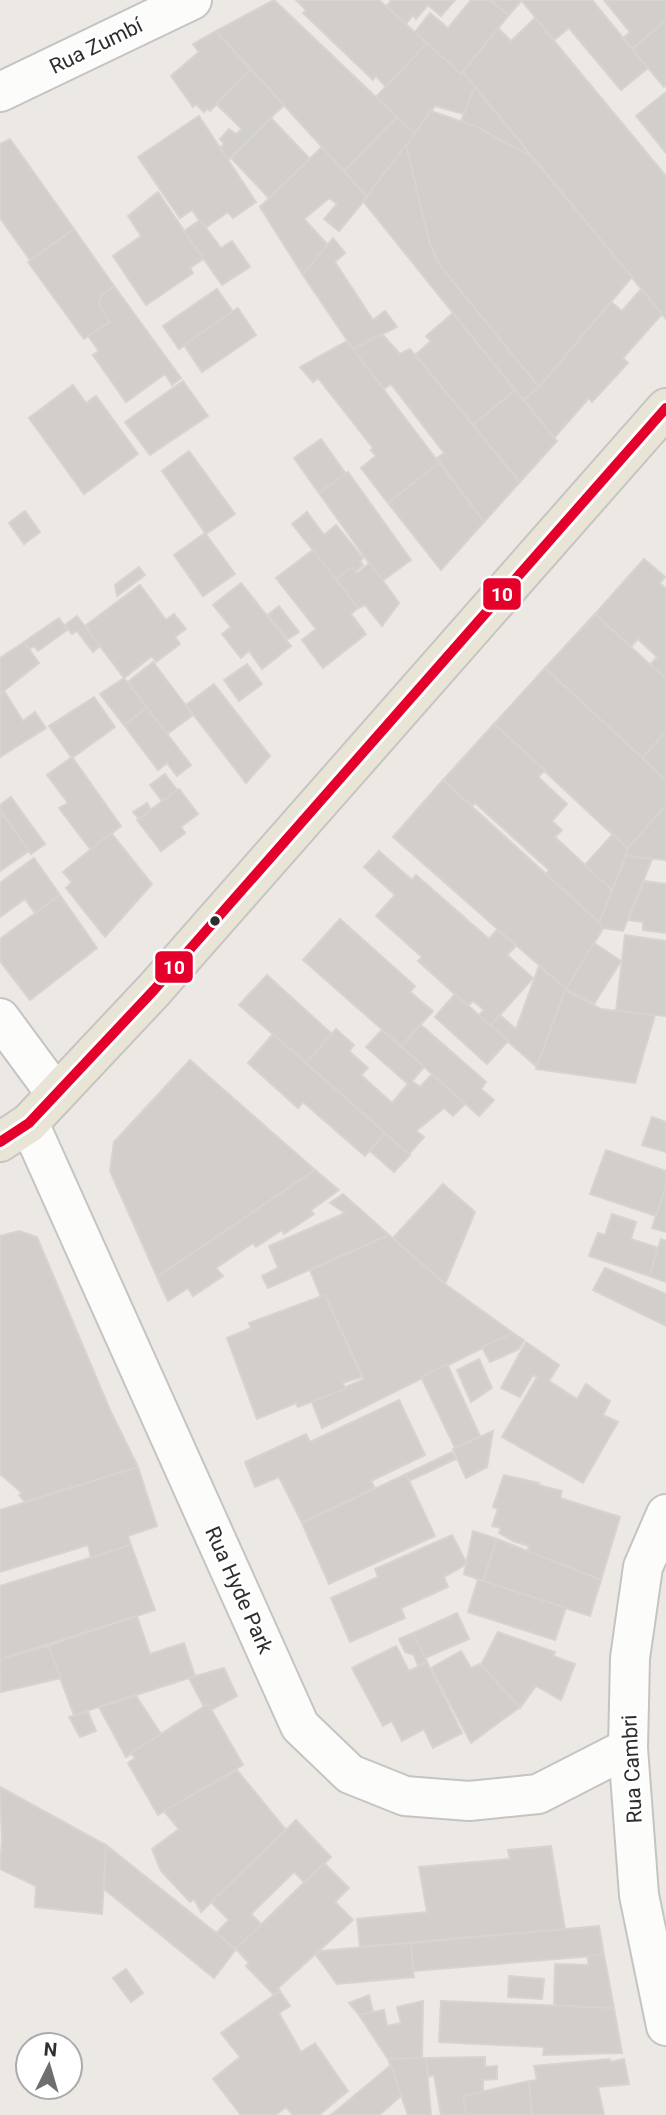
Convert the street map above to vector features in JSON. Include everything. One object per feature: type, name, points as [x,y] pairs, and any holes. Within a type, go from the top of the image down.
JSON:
[{"type":"main road","points":[[14,1132],[56,1094],[154,990],[666,408]]},
{"type":"street","name":"Rua Zumbí","points":[[0,92],[191,0]]},
{"type":"street","points":[[0,1018],[56,1094]]},
{"type":"street","name":"Rua Hyde Park","points":[[14,1132],[300,1726],[350,1774],[405,1796],[469,1801],[538,1794],[628,1748]]},
{"type":"street","name":"Rua Cambri","points":[[666,1514],[643,1567],[630,1658],[628,1748],[639,1895],[666,2026]]},
{"type":"building","points":[[274,0],[397,117],[344,171],[216,31]]},
{"type":"building","points":[[296,0],[379,0],[427,43],[386,87],[376,76],[373,80],[303,13],[306,10]]},
{"type":"building","points":[[392,0],[455,0],[441,16],[428,5],[416,19],[413,15],[406,24],[386,6]]},
{"type":"building","points":[[471,0],[490,0],[509,15],[461,74],[415,32],[430,13],[448,28]]},
{"type":"building","points":[[490,0],[522,0],[509,15]]},
{"type":"building","points":[[521,0],[592,0],[648,68],[621,90],[569,28],[554,40]]},
{"type":"building","points":[[604,0],[666,0],[666,21],[632,49],[623,38],[630,32]]},
{"type":"building","points":[[535,18],[666,176],[666,319],[463,72],[498,28],[511,41]]},
{"type":"building","points":[[666,21],[666,86],[664,87],[632,49]]},
{"type":"building","points":[[216,31],[251,70],[210,111],[207,109],[204,112],[196,104],[193,107],[171,76],[199,52],[193,44]]},
{"type":"building","points":[[427,43],[461,74],[463,72],[475,87],[464,114],[435,106],[415,134],[376,97]]},
{"type":"building","points":[[251,70],[284,105],[228,160],[220,148],[224,144],[220,139],[229,129],[236,134],[242,129],[216,104]]},
{"type":"building","points":[[475,87],[532,157],[461,121]]},
{"type":"building","points":[[666,92],[666,153],[636,116]]},
{"type":"building","points":[[431,111],[477,127],[532,157],[632,277],[539,387],[441,267],[426,235],[406,145]]},
{"type":"building","points":[[199,116],[256,202],[233,218],[228,212],[205,228],[192,210],[180,218],[138,157]]},
{"type":"building","points":[[397,117],[415,134],[367,197],[344,171]]},
{"type":"building","points":[[271,118],[310,159],[269,198],[231,158]]},
{"type":"building","points":[[10,139],[74,229],[30,260],[0,218],[0,144]]},
{"type":"building","points":[[406,145],[430,245],[441,267],[539,387],[523,400],[363,201]]},
{"type":"building","points":[[322,147],[367,197],[339,231],[324,219],[337,204],[329,198],[304,219],[328,245],[303,275],[260,207]]},
{"type":"building","points":[[158,192],[203,259],[190,268],[193,273],[146,305],[113,256],[141,236],[128,216]]},
{"type":"building","points":[[200,220],[221,248],[232,241],[250,267],[222,285],[184,231]]},
{"type":"building","points":[[74,229],[114,286],[101,296],[99,305],[110,322],[84,339],[28,262]]},
{"type":"building","points":[[333,238],[345,253],[335,262],[373,320],[385,311],[397,327],[353,349],[303,275]]},
{"type":"building","points":[[114,286],[181,378],[172,385],[165,374],[126,402],[93,355],[99,351],[88,336],[110,322],[99,305],[101,296]]},
{"type":"building","points":[[217,289],[233,312],[179,349],[163,326]]},
{"type":"building","points":[[641,289],[662,314],[623,358],[628,363],[592,402],[589,398],[554,438],[523,400],[539,387],[611,302],[622,311]]},
{"type":"building","points":[[238,308],[256,335],[202,372],[184,345]]},
{"type":"building","points":[[453,313],[515,390],[473,425],[415,355],[431,341],[426,336]]},
{"type":"building","points":[[382,334],[400,354],[410,349],[520,482],[484,522],[437,458],[444,453],[391,384],[384,389],[353,349]]},
{"type":"building","points":[[347,341],[439,463],[388,503],[361,468],[376,456],[371,450],[373,448],[318,378],[313,382],[300,367]]},
{"type":"building","points":[[183,381],[208,416],[150,455],[125,422]]},
{"type":"building","points":[[73,385],[86,403],[96,396],[138,454],[84,494],[29,418]]},
{"type":"building","points":[[515,390],[557,441],[520,482],[473,425]]},
{"type":"building","points":[[321,439],[346,474],[319,493],[294,458]]},
{"type":"building","points":[[189,451],[235,514],[206,534],[162,471]]},
{"type":"building","points":[[439,463],[484,522],[441,570],[388,503]]},
{"type":"building","points":[[348,472],[411,560],[382,581],[319,493]]},
{"type":"building","points":[[25,511],[40,532],[24,544],[9,523]]},
{"type":"building","points":[[307,512],[324,535],[336,525],[363,558],[360,561],[363,565],[356,571],[352,567],[336,579],[292,524]]},
{"type":"building","points":[[205,533],[235,574],[203,596],[174,555]]},
{"type":"building","points":[[313,550],[358,608],[351,614],[366,634],[323,668],[302,640],[316,629],[276,578]]},
{"type":"building","points":[[644,559],[665,577],[660,583],[666,589],[666,679],[650,665],[657,657],[638,639],[631,647],[595,614]]},
{"type":"building","points":[[370,563],[399,603],[382,626],[365,605],[358,608],[336,579],[352,567],[357,573]]},
{"type":"building","points":[[139,567],[145,575],[117,596],[115,585]]},
{"type":"building","points":[[241,583],[291,646],[262,669],[249,651],[241,658],[222,634],[231,627],[213,605]]},
{"type":"building","points":[[140,585],[166,620],[174,614],[186,629],[175,637],[180,644],[156,662],[152,656],[124,678],[85,626]]},
{"type":"building","points":[[279,606],[299,632],[288,639],[268,615]]},
{"type":"building","points":[[595,614],[666,679],[666,732],[642,758],[545,668]]},
{"type":"building","points":[[77,616],[100,646],[93,652],[77,631],[72,634],[65,625]]},
{"type":"building","points":[[59,618],[67,630],[38,651],[34,646],[29,650],[24,642]]},
{"type":"building","points":[[24,642],[39,663],[0,694],[0,658]]},
{"type":"building","points":[[153,662],[193,715],[167,734],[128,682]]},
{"type":"building","points":[[247,664],[262,684],[239,701],[224,680]]},
{"type":"building","points":[[545,668],[666,780],[666,805],[628,849],[494,724]]},
{"type":"building","points":[[124,678],[147,708],[124,725],[100,694]]},
{"type":"building","points":[[214,684],[270,756],[246,783],[186,705]]},
{"type":"building","points":[[4,691],[23,721],[35,712],[46,728],[0,757],[0,694]]},
{"type":"building","points":[[94,697],[115,727],[72,758],[49,726]]},
{"type":"building","points":[[147,708],[191,765],[177,776],[167,763],[158,770],[124,725]]},
{"type":"building","points":[[494,724],[545,770],[538,777],[567,804],[552,821],[562,830],[555,837],[612,890],[599,923],[546,874],[549,870],[475,803],[472,806],[443,780]]},
{"type":"building","points":[[666,732],[666,780],[642,758]]},
{"type":"building","points":[[72,757],[121,826],[91,850],[59,808],[68,803],[47,775]]},
{"type":"building","points":[[165,774],[177,790],[162,801],[150,785]]},
{"type":"building","points":[[443,780],[604,927],[566,989],[393,837]]},
{"type":"building","points":[[179,789],[198,814],[181,827],[185,833],[161,851],[137,820]]},
{"type":"building","points":[[11,797],[45,844],[31,854],[0,810],[0,805]]},
{"type":"building","points":[[147,803],[151,810],[139,819],[133,812]]},
{"type":"building","points":[[666,805],[666,860],[626,856],[628,848]]},
{"type":"building","points":[[0,810],[29,851],[0,871]]},
{"type":"building","points":[[111,833],[152,884],[105,937],[66,888],[72,882],[63,872]]},
{"type":"building","points":[[613,834],[628,849],[612,890],[585,865]]},
{"type":"building","points":[[379,851],[412,880],[416,875],[489,939],[497,930],[516,946],[507,955],[533,978],[490,1026],[479,1015],[484,1010],[473,1001],[468,1006],[418,961],[422,957],[376,916],[395,895],[364,867]]},
{"type":"building","points":[[626,856],[652,859],[623,931],[603,928],[599,923]]},
{"type":"building","points":[[34,858],[60,895],[35,913],[25,899],[0,917],[0,883]]},
{"type":"building","points":[[644,881],[666,884],[666,933],[643,930],[643,922],[628,920]]},
{"type":"building","points":[[60,895],[97,948],[30,1000],[0,961],[0,939]]},
{"type":"building","points":[[340,919],[415,986],[410,992],[433,1011],[401,1046],[303,960]]},
{"type":"building","points":[[625,935],[666,941],[666,1016],[616,1011]]},
{"type":"building","points":[[594,943],[621,961],[594,1004],[566,989]]},
{"type":"building","points":[[539,966],[566,989],[537,1067],[490,1026],[500,1015],[516,1029]]},
{"type":"building","points":[[267,975],[332,1034],[306,1063],[239,1005]]},
{"type":"building","points":[[565,990],[601,1009],[655,1015],[635,1083],[536,1069]]},
{"type":"building","points":[[455,994],[508,1041],[487,1064],[435,1017]]},
{"type":"building","points":[[421,1025],[486,1082],[481,1089],[494,1100],[479,1116],[401,1046]]},
{"type":"building","points":[[336,1029],[354,1045],[349,1051],[368,1068],[361,1075],[392,1103],[408,1084],[366,1047],[382,1030],[424,1067],[412,1081],[420,1087],[432,1074],[465,1104],[453,1116],[444,1108],[416,1131],[424,1137],[409,1154],[306,1063]]},
{"type":"building","points":[[273,1034],[385,1133],[365,1156],[303,1102],[298,1108],[248,1063]]},
{"type":"building","points":[[190,1060],[315,1170],[157,1277],[110,1171],[114,1142]]},
{"type":"building","points":[[652,1117],[666,1122],[666,1152],[642,1145]]},
{"type":"building","points":[[385,1133],[410,1155],[394,1172],[370,1151]]},
{"type":"building","points":[[606,1150],[666,1171],[666,1186],[656,1216],[590,1194]]},
{"type":"building","points":[[315,1170],[339,1190],[311,1210],[314,1214],[284,1234],[282,1230],[256,1247],[253,1243],[216,1268],[223,1276],[193,1296],[188,1288],[168,1301],[157,1277]]},
{"type":"building","points":[[443,1184],[475,1212],[445,1284],[393,1238]]},
{"type":"building","points":[[666,1186],[666,1232],[652,1228]]},
{"type":"building","points":[[343,1194],[389,1235],[268,1288],[262,1276],[278,1268],[269,1246],[345,1213],[330,1203]]},
{"type":"building","points":[[612,1214],[636,1222],[631,1239],[658,1248],[649,1276],[589,1256],[598,1233],[605,1235]]},
{"type":"building","points":[[19,1231],[37,1237],[110,1410],[138,1467],[25,1502],[19,1495],[22,1493],[0,1474],[0,1236]]},
{"type":"building","points":[[389,1235],[445,1284],[513,1333],[322,1428],[312,1402],[364,1379],[325,1295],[321,1297],[310,1270]]},
{"type":"building","points":[[661,1239],[666,1241],[666,1282],[649,1276]]},
{"type":"building","points":[[605,1268],[666,1294],[666,1326],[593,1290]]},
{"type":"building","points":[[325,1295],[362,1377],[343,1383],[345,1389],[298,1407],[296,1403],[257,1419],[227,1338],[251,1328],[249,1323]]},
{"type":"building","points":[[513,1333],[524,1340],[519,1349],[490,1362],[482,1347]]},
{"type":"building","points":[[526,1342],[559,1365],[549,1381],[577,1399],[586,1384],[610,1401],[603,1415],[618,1422],[583,1483],[502,1437],[537,1377],[533,1375],[520,1397],[501,1388]]},
{"type":"building","points":[[479,1359],[492,1388],[471,1402],[457,1370]]},
{"type":"building","points":[[447,1364],[480,1436],[455,1448],[421,1377]]},
{"type":"building","points":[[399,1400],[425,1455],[371,1481],[375,1488],[302,1523],[279,1477],[255,1487],[245,1462],[306,1434],[310,1442]]},
{"type":"building","points":[[493,1431],[487,1467],[466,1478],[453,1449]]},
{"type":"building","points":[[452,1452],[456,1459],[409,1481],[406,1474]]},
{"type":"building","points":[[138,1467],[157,1526],[128,1536],[131,1545],[91,1558],[88,1545],[0,1572],[0,1510]]},
{"type":"building","points":[[406,1474],[435,1536],[329,1584],[302,1523]]},
{"type":"building","points":[[504,1475],[562,1491],[560,1498],[620,1517],[601,1580],[527,1551],[529,1546],[513,1541],[499,1533],[501,1528],[492,1526],[498,1509],[493,1507]]},
{"type":"building","points":[[473,1531],[497,1539],[483,1581],[464,1574]]},
{"type":"building","points":[[452,1535],[467,1564],[444,1577],[448,1587],[401,1608],[405,1618],[350,1642],[331,1598],[378,1577],[375,1569]]},
{"type":"building","points":[[497,1539],[601,1580],[590,1616],[483,1581]]},
{"type":"building","points":[[131,1545],[155,1610],[0,1659],[0,1586]]},
{"type":"building","points":[[478,1579],[566,1608],[555,1640],[468,1612]]},
{"type":"building","points":[[457,1613],[469,1639],[425,1658],[413,1633]]},
{"type":"building","points":[[137,1616],[150,1654],[184,1643],[195,1676],[74,1715],[48,1646]]},
{"type":"building","points":[[498,1632],[555,1652],[553,1656],[575,1664],[561,1700],[536,1686],[520,1708],[481,1665]]},
{"type":"building","points":[[413,1633],[427,1662],[418,1666],[414,1655],[405,1652],[399,1639]]},
{"type":"building","points":[[48,1646],[61,1678],[1,1692],[0,1659]]},
{"type":"building","points":[[396,1646],[409,1671],[427,1662],[462,1733],[433,1748],[424,1729],[402,1741],[392,1721],[383,1726],[352,1668]]},
{"type":"building","points":[[461,1651],[471,1668],[480,1664],[520,1707],[471,1743],[431,1668]]},
{"type":"building","points":[[224,1668],[237,1696],[211,1710],[208,1704],[204,1707],[189,1678]]},
{"type":"building","points":[[136,1696],[161,1734],[126,1757],[99,1707]]},
{"type":"building","points":[[208,1704],[243,1765],[158,1815],[128,1763],[135,1758],[131,1753]]},
{"type":"building","points":[[88,1712],[96,1731],[80,1737],[69,1717]]},
{"type":"building","points":[[237,1770],[286,1830],[201,1912],[194,1899],[190,1902],[161,1871],[152,1849],[179,1829],[164,1811]]},
{"type":"building","points":[[0,1787],[106,1845],[102,1914],[35,1907],[36,1886],[0,1869]]},
{"type":"building","points":[[296,1820],[331,1857],[305,1883],[294,1872],[251,1914],[262,1925],[236,1949],[215,1934],[229,1920],[211,1902]]},
{"type":"building","points":[[106,1845],[236,1949],[214,1978],[104,1889]]},
{"type":"building","points":[[551,1846],[565,1929],[360,1947],[357,1919],[427,1912],[419,1867],[510,1859],[508,1850]]},
{"type":"building","points":[[324,1863],[349,1888],[335,1902],[353,1920],[278,1988],[280,1991],[274,1995],[246,1966],[249,1963],[236,1949]]},
{"type":"building","points":[[599,1926],[604,1955],[414,1971],[411,1943]]},
{"type":"building","points":[[411,1943],[414,1977],[337,1984],[316,1955],[320,1951]]},
{"type":"building","points":[[604,1955],[614,2008],[554,2006],[555,1964],[588,1965],[588,1956]]},
{"type":"building","points":[[126,1969],[143,1993],[131,2002],[113,1978]]},
{"type":"building","points":[[509,1976],[544,1979],[542,1999],[508,1997]]},
{"type":"building","points":[[280,1991],[290,2006],[279,2013],[301,2052],[315,2043],[348,2091],[319,2115],[293,2115],[286,2107],[276,2115],[241,2115],[213,2079],[240,2057],[221,2033]]},
{"type":"building","points":[[369,1995],[373,2012],[359,2015],[349,2003]]},
{"type":"building","points":[[423,2001],[422,2058],[388,2059],[359,2015],[384,2010],[387,2026],[401,2023],[397,2007]]},
{"type":"building","points":[[441,2001],[614,2008],[622,2053],[543,2055],[544,2047],[439,2042]]},
{"type":"building","points":[[485,2057],[485,2067],[497,2066],[497,2079],[483,2080],[483,2092],[463,2096],[467,2115],[441,2115],[434,2075],[428,2077],[426,2058]]},
{"type":"building","points":[[426,2058],[431,2115],[408,2115],[388,2059]]},
{"type":"building","points":[[610,2059],[610,2062],[624,2059],[629,2084],[598,2087],[604,2115],[532,2115],[529,2081],[537,2080],[534,2066]]},
{"type":"building","points":[[391,2065],[401,2096],[379,2115],[331,2115]]},
{"type":"building","points":[[529,2081],[532,2115],[467,2115],[463,2096]]},
{"type":"transit line","name":"10","points":[[0,1142],[29,1123],[154,990],[666,408]]}]
